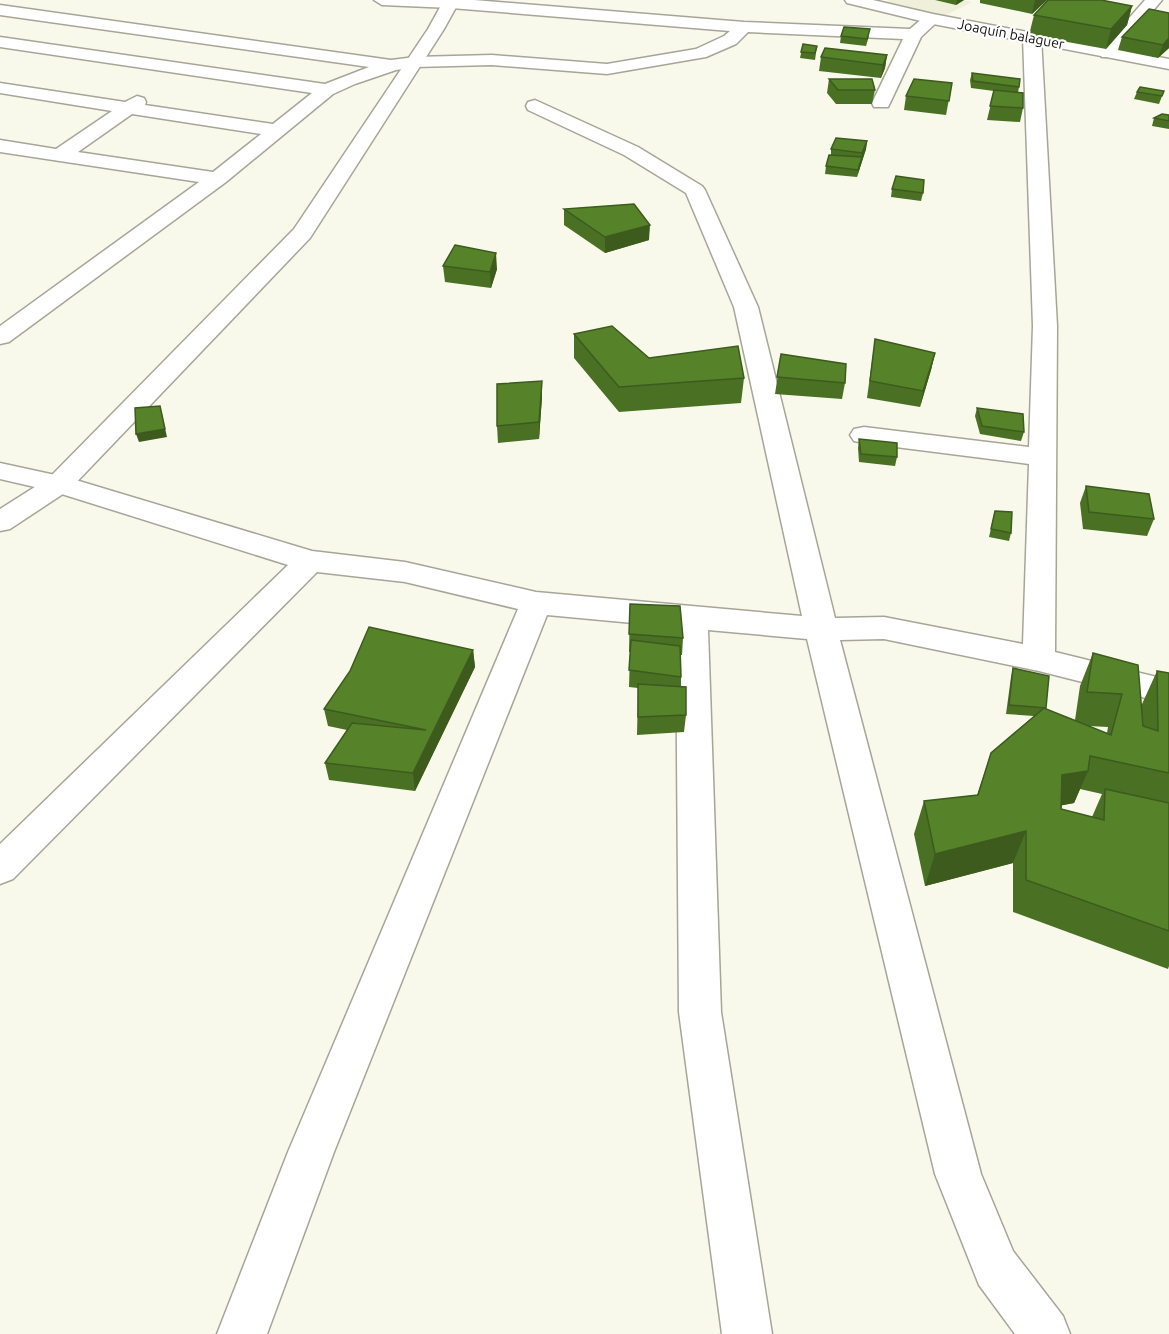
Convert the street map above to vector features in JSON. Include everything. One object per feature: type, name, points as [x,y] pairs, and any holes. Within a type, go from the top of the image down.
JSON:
[{"type":"street","points":[[382,0],[452,1],[744,27],[914,34]]},
{"type":"street","name":"Joaquín balaguer","points":[[853,0],[933,19],[1169,64]]},
{"type":"street","points":[[1108,53],[1154,0]]},
{"type":"street","points":[[0,522],[59,484],[302,233],[404,63],[452,1]]},
{"type":"street","points":[[0,10],[225,42],[404,63],[492,60],[607,69],[700,53],[730,40],[744,27]]},
{"type":"street","points":[[0,31],[27,14]]},
{"type":"street","points":[[881,103],[914,34],[933,19]]},
{"type":"street","points":[[1032,38],[1045,326],[1039,659]]},
{"type":"street","points":[[0,42],[327,90]]},
{"type":"street","points":[[167,82],[225,42]]},
{"type":"street","points":[[0,337],[218,179],[327,90],[349,80],[404,63]]},
{"type":"street","points":[[0,88],[279,131]]},
{"type":"street","points":[[60,155],[148,95]]},
{"type":"street","points":[[535,106],[631,151],[695,190],[747,307],[821,629],[958,1174],[996,1268],[1045,1334]]},
{"type":"street","points":[[0,146],[218,179]]},
{"type":"street","points":[[864,435],[1043,457]]},
{"type":"street","points":[[0,471],[59,484],[310,561],[405,572],[536,603],[821,629],[884,628],[1039,659],[1169,692]]},
{"type":"street","points":[[0,868],[310,561]]},
{"type":"street","points":[[242,1334],[311,1152],[536,603]]},
{"type":"street","points":[[692,617],[700,1012],[747,1334]]},
{"type":"shaded area","points":[[890,0],[972,2],[942,17],[884,3]]},
{"type":"building","points":[[1048,0],[1101,0],[1132,6],[1111,29],[1034,15]]},
{"type":"building","points":[[1149,9],[1169,13],[1169,38],[1163,45],[1122,37]]},
{"type":"building","points":[[844,27],[870,29],[867,39],[841,36]]},
{"type":"building","points":[[803,44],[817,46],[815,53],[801,52]]},
{"type":"building","points":[[825,48],[887,55],[883,65],[821,57]]},
{"type":"building","points":[[972,73],[1020,79],[1019,87],[973,81]]},
{"type":"building","points":[[829,79],[872,79],[875,90],[838,90]]},
{"type":"building","points":[[914,79],[952,83],[949,101],[906,96]]},
{"type":"building","points":[[1140,87],[1164,91],[1162,96],[1137,92]]},
{"type":"building","points":[[994,90],[1023,93],[1023,108],[990,106]]},
{"type":"building","points":[[1162,114],[1169,115],[1169,121],[1154,118]]},
{"type":"building","points":[[836,138],[867,141],[862,153],[831,149]]},
{"type":"building","points":[[829,155],[862,157],[858,170],[826,166]]},
{"type":"building","points":[[896,176],[924,180],[923,193],[892,189]]},
{"type":"building","points":[[634,204],[650,225],[605,237],[564,209]]},
{"type":"building","points":[[455,245],[496,253],[490,272],[443,266]]},
{"type":"building","points":[[612,326],[649,358],[738,346],[744,378],[619,387],[574,334]]},
{"type":"building","points":[[875,339],[935,353],[923,391],[870,381]]},
{"type":"building","points":[[781,354],[846,364],[845,383],[777,377]]},
{"type":"building","points":[[542,381],[539,422],[497,426],[497,384]]},
{"type":"building","points":[[160,406],[165,429],[136,434],[135,408]]},
{"type":"building","points":[[977,408],[1023,414],[1024,432],[982,426]]},
{"type":"building","points":[[859,439],[897,443],[897,457],[861,454]]},
{"type":"building","points":[[1086,486],[1149,494],[1154,519],[1089,512]]},
{"type":"building","points":[[995,511],[1012,512],[1011,533],[991,529]]},
{"type":"building","points":[[630,604],[680,606],[683,638],[629,634]]},
{"type":"building","points":[[369,627],[473,650],[413,773],[325,763],[352,723],[426,730],[324,709],[350,671]]},
{"type":"building","points":[[631,640],[680,646],[681,677],[629,670]]},
{"type":"building","points":[[1093,653],[1138,665],[1143,726],[1158,731],[1157,671],[1169,673],[1169,773],[1090,756],[1088,771],[1062,775],[1061,809],[1104,820],[1105,789],[1169,803],[1169,931],[1026,880],[1026,831],[935,854],[924,801],[978,795],[991,753],[1044,708],[1111,735],[1122,694],[1087,692]]},
{"type":"building","points":[[1013,668],[1049,676],[1046,708],[1009,705]]},
{"type":"building","points":[[638,684],[686,687],[686,715],[638,717]]}]
